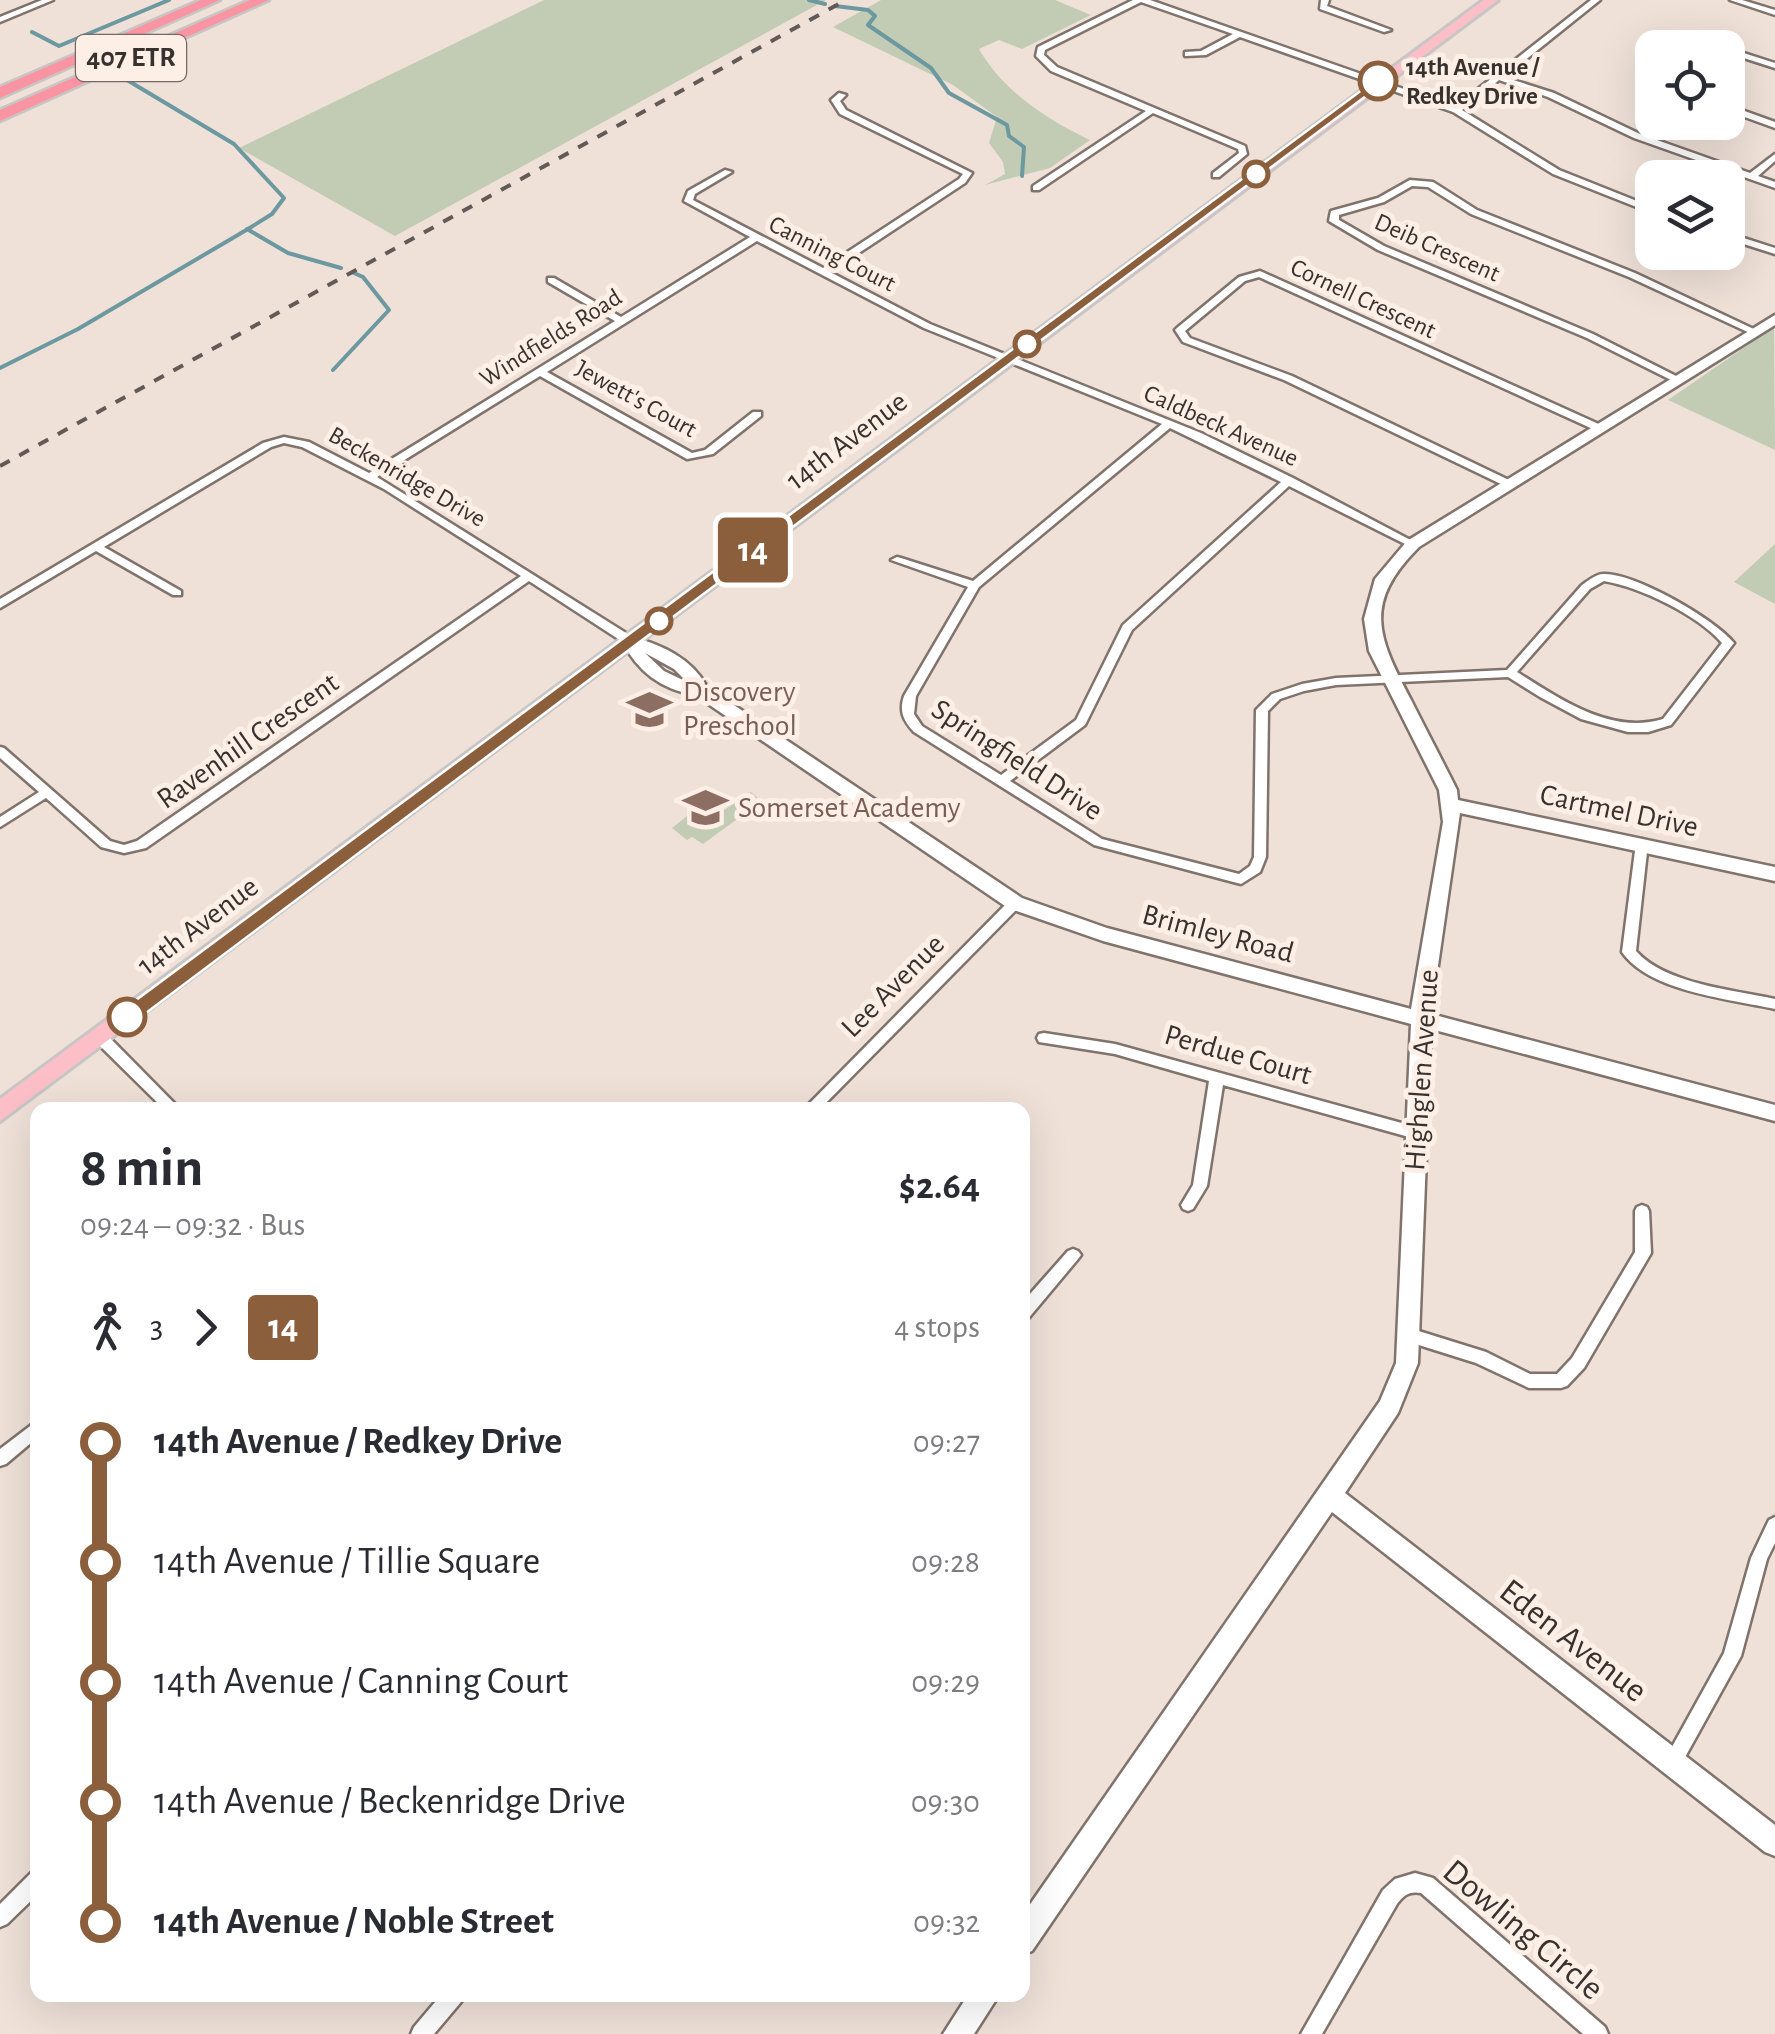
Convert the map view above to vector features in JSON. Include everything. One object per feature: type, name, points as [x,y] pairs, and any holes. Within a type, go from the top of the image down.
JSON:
[{"type":"highway","name":"407 ETR","points":[[0,93],[213,0]]},
{"type":"highway","name":"407 ETR","points":[[0,116],[262,0]]},
{"type":"main road","name":"14th Avenue","points":[[0,1112],[1378,81],[1492,0]]},
{"type":"street","points":[[0,20],[49,0]]},
{"type":"street","points":[[1248,180],[1220,173],[1243,154],[1242,148],[1054,69],[1039,52],[1071,32],[1141,0],[1456,110],[1556,172],[1635,203]]},
{"type":"street","points":[[1324,0],[1323,8],[1387,30]]},
{"type":"street","points":[[1456,110],[1596,0]]},
{"type":"street","points":[[1734,0],[1775,14]]},
{"type":"street","points":[[1188,54],[1203,53],[1238,35]]},
{"type":"street","points":[[1745,56],[1775,66]]},
{"type":"street","points":[[1500,78],[1552,94],[1637,136],[1775,185]]},
{"type":"street","points":[[823,272],[962,181],[968,172],[844,112],[835,100],[842,94]]},
{"type":"street","points":[[1036,188],[1152,110]]},
{"type":"street","points":[[1745,114],[1775,125]]},
{"type":"street","points":[[1751,177],[1775,157]]},
{"type":"street","name":"Canning Court","points":[[728,172],[691,193],[688,201],[927,326],[1006,360]]},
{"type":"street","name":"Deib Crescent","points":[[1679,380],[1590,336],[1382,248],[1334,221],[1334,213],[1381,200],[1405,185],[1424,183],[1474,212],[1632,275],[1755,332]]},
{"type":"street","name":"Windfields Road","points":[[370,478],[756,237]]},
{"type":"street","points":[[1745,241],[1775,251]]},
{"type":"street","name":"Cornell Crescent","points":[[1507,483],[1288,378],[1186,340],[1180,330],[1242,279],[1260,274],[1599,428]]},
{"type":"street","points":[[550,280],[622,321]]},
{"type":"street","name":"Highglen Avenue","points":[[1030,1928],[1390,1406],[1407,1364],[1421,1016],[1451,836],[1451,805],[1438,768],[1372,635],[1372,604],[1384,575],[1413,544],[1775,319]]},
{"type":"street","name":"Caldbeck Avenue","points":[[1006,360],[1167,425],[1289,480],[1413,544]]},
{"type":"street","name":"Jewett's Court","points":[[540,372],[690,456],[709,452],[757,414]]},
{"type":"street","name":"Springfield Drive","points":[[1167,425],[975,585],[906,707],[909,720],[1098,842],[1241,878],[1255,869],[1260,857],[1264,704],[1298,687],[1392,678]]},
{"type":"street","name":"Beckenridge Drive","points":[[0,604],[275,442],[305,444],[370,478],[630,640]]},
{"type":"street","points":[[1001,781],[1082,722],[1127,628],[1289,480]]},
{"type":"street","points":[[96,547],[177,592]]},
{"type":"street","points":[[897,560],[975,585]]},
{"type":"street","name":"Ravenhill Crescent","points":[[0,751],[114,849],[141,845],[530,576]]},
{"type":"street","points":[[1392,678],[1510,673],[1576,715],[1654,727],[1668,722],[1728,643],[1716,629],[1638,587],[1602,577],[1586,587],[1510,673]]},
{"type":"street","name":"Brimley Road","points":[[630,640],[638,660],[678,688],[700,690],[1016,902],[1050,917],[1206,963],[1421,1016],[1775,1113]]},
{"type":"street","points":[[0,823],[48,792]]},
{"type":"street","name":"Cartmel Drive","points":[[1451,805],[1642,842],[1775,874]]},
{"type":"street","points":[[1642,842],[1629,952],[1632,960],[1650,972],[1775,1004]]},
{"type":"street","name":"Lee Avenue","points":[[818,1102],[1016,902]]},
{"type":"street","points":[[100,1037],[166,1102]]},
{"type":"street","name":"Perdue Court","points":[[1044,1038],[1115,1050],[1416,1133]]},
{"type":"street","points":[[1188,1205],[1200,1186],[1217,1078]]},
{"type":"street","points":[[1409,1335],[1480,1357],[1530,1381],[1561,1381],[1578,1363],[1642,1252],[1642,1211]]},
{"type":"street","points":[[1030,1306],[1073,1255]]},
{"type":"street","points":[[0,1459],[30,1434]]},
{"type":"street","name":"Eden Avenue","points":[[1329,1495],[1775,1842]]},
{"type":"street","points":[[1673,1762],[1732,1656],[1767,1563],[1775,1525]]},
{"type":"street","name":"Dowling Circle","points":[[1311,2034],[1390,1896],[1399,1885],[1413,1881],[1426,1885],[1598,2034]]},
{"type":"street","points":[[0,1917],[30,1888]]},
{"type":"street","points":[[422,2034],[448,2002]]},
{"type":"street","points":[[958,2034],[979,2002]]},
{"type":"green space","points":[[544,0],[826,0],[395,236],[239,148]]},
{"type":"green space","points":[[881,0],[1055,0],[1091,15],[1022,49],[999,40],[979,49],[1000,78],[1027,103],[1090,140],[1050,168],[985,185],[1005,174],[1003,162],[989,143],[997,117],[953,85],[833,27]]},
{"type":"green space","points":[[1774,327],[1775,450],[1668,400]]},
{"type":"green space","points":[[1775,544],[1775,604],[1734,582]]},
{"type":"green space","points":[[751,792],[772,810],[761,815],[751,809],[703,844],[692,837],[687,840],[672,828],[706,801],[721,812]]},
{"type":"waterway","points":[[32,32],[59,46],[169,0]]},
{"type":"waterway","points":[[809,0],[825,4]]},
{"type":"waterway","points":[[835,6],[868,10],[875,16],[868,25],[931,68],[949,93],[1007,125],[1009,136],[1024,147],[1022,176]]},
{"type":"waterway","points":[[127,80],[234,144],[284,198],[272,214],[248,229]]},
{"type":"waterway","points":[[0,368],[78,329],[248,229]]},
{"type":"waterway","points":[[248,229],[288,253],[341,268]]},
{"type":"waterway","points":[[333,370],[389,310],[363,277],[354,273]]},
{"type":"railway","points":[[0,466],[846,0]]},
{"type":"bus line","name":"14","points":[[127,1017],[1378,81]]},
{"type":"place","name":"14th Avenue / Redkey Drive","points":[[1378,81]]},
{"type":"place","name":"Discovery Preschool","points":[[650,709]]},
{"type":"place","name":"Somerset Academy","points":[[705,808]]}]
